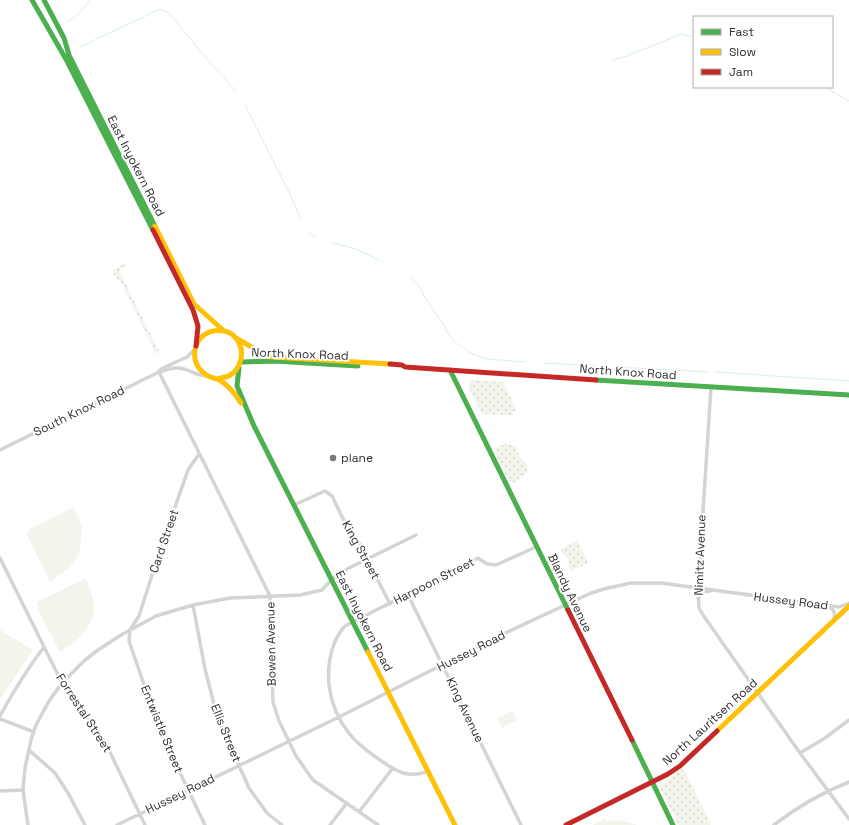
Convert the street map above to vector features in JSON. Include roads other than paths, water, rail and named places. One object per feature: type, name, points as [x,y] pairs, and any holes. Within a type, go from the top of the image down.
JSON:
[{"type":"street","name":"East Inyokern Road","points":[[28,0],[51,34]]},
{"type":"street","name":"East Inyokern Road","points":[[32,0],[67,61],[195,315],[198,326],[196,346]]},
{"type":"street","name":"East Inyokern Road","points":[[44,0],[64,38],[69,55],[194,304],[224,331]]},
{"type":"street","points":[[217,330],[230,333],[236,338],[241,345],[243,353],[242,362],[229,376],[217,378],[208,376],[198,367],[194,354],[198,341],[203,335],[217,330]]},
{"type":"street","name":"North Knox Road","points":[[236,338],[271,357],[402,365],[405,367],[450,370],[849,395]]},
{"type":"street","name":"South Knox Road","points":[[158,372],[186,357],[196,346]]},
{"type":"street","name":"North Knox Road","points":[[242,362],[274,361],[402,369],[405,367]]},
{"type":"street","name":"South Knox Road","points":[[0,450],[158,372],[169,368],[180,368],[201,376],[208,376]]},
{"type":"street","name":"East Inyokern Road","points":[[238,368],[237,386],[254,426],[455,825]]},
{"type":"street","name":"Blandy Avenue","points":[[450,370],[673,825]]},
{"type":"street","name":"Bowen Avenue","points":[[158,372],[270,596],[273,702],[277,716],[288,741],[300,765],[313,780],[378,825]]},
{"type":"street","name":"East Inyokern Road","points":[[217,378],[237,396],[254,426]]},
{"type":"street","name":"Nimitz Avenue","points":[[711,387],[698,588],[699,608],[800,753],[849,819]]},
{"type":"street","name":"Card Street","points":[[130,630],[138,616],[188,470],[199,454]]},
{"type":"street","name":"King Street","points":[[294,505],[325,491],[332,496],[348,529],[360,543],[390,604]]},
{"type":"street","points":[[28,825],[24,807],[23,790],[29,750],[34,732],[45,706],[62,683],[85,660],[98,650],[156,616],[193,605],[230,598],[300,596],[322,590],[337,574],[416,535]]},
{"type":"street","name":"Harpoon Street","points":[[392,769],[361,746],[348,732],[333,703],[329,686],[329,661],[337,636],[345,626],[478,558],[487,564],[496,565],[536,547]]},
{"type":"street","name":"Forrestal Street","points":[[0,558],[62,683],[107,746],[145,825]]},
{"type":"street","name":"Hussey Road","points":[[117,825],[339,717],[565,604],[604,589],[632,584],[661,583],[829,606],[839,607],[849,604]]},
{"type":"street","points":[[698,598],[703,592],[714,591]]},
{"type":"street","name":"King Avenue","points":[[408,595],[521,825]]},
{"type":"street","name":"North Lauritsen Road","points":[[566,825],[668,774],[680,766],[849,604]]},
{"type":"street","name":"Ellis Street","points":[[193,605],[204,670],[217,716],[249,788],[266,813],[282,825]]},
{"type":"street","points":[[829,606],[835,613],[834,620]]},
{"type":"street","name":"Entwistle Street","points":[[130,630],[129,641],[153,713],[205,825]]},
{"type":"street","points":[[0,716],[30,664],[44,647]]},
{"type":"street","points":[[0,719],[34,732]]},
{"type":"street","points":[[800,753],[825,738],[849,720]]},
{"type":"street","points":[[29,750],[55,773],[68,793],[85,825]]},
{"type":"street","points":[[359,812],[392,769],[405,774],[418,775],[428,772]]},
{"type":"street","points":[[774,825],[804,803],[828,790],[849,782]]},
{"type":"street","points":[[0,791],[23,790]]},
{"type":"street","points":[[330,825],[346,804]]},
{"type":"waterway","points":[[67,22],[80,13],[89,0]]},
{"type":"waterway","points":[[80,47],[160,9],[169,13],[212,65],[236,91]]},
{"type":"waterway","points":[[613,60],[627,56],[681,34],[693,37]]},
{"type":"waterway","points":[[827,88],[849,101]]},
{"type":"waterway","points":[[245,105],[301,219]]},
{"type":"waterway","points":[[308,232],[316,238]]},
{"type":"waterway","points":[[333,243],[356,249],[383,262]]},
{"type":"waterway","points":[[411,277],[418,284],[432,309],[443,323],[448,334],[457,344],[473,354],[487,359],[525,362]]},
{"type":"waterway","points":[[543,363],[611,367]]},
{"type":"waterway","points":[[617,367],[707,372]]},
{"type":"waterway","points":[[714,372],[849,381]]},
{"type":"place","name":"plane","points":[[333,458]]}]
